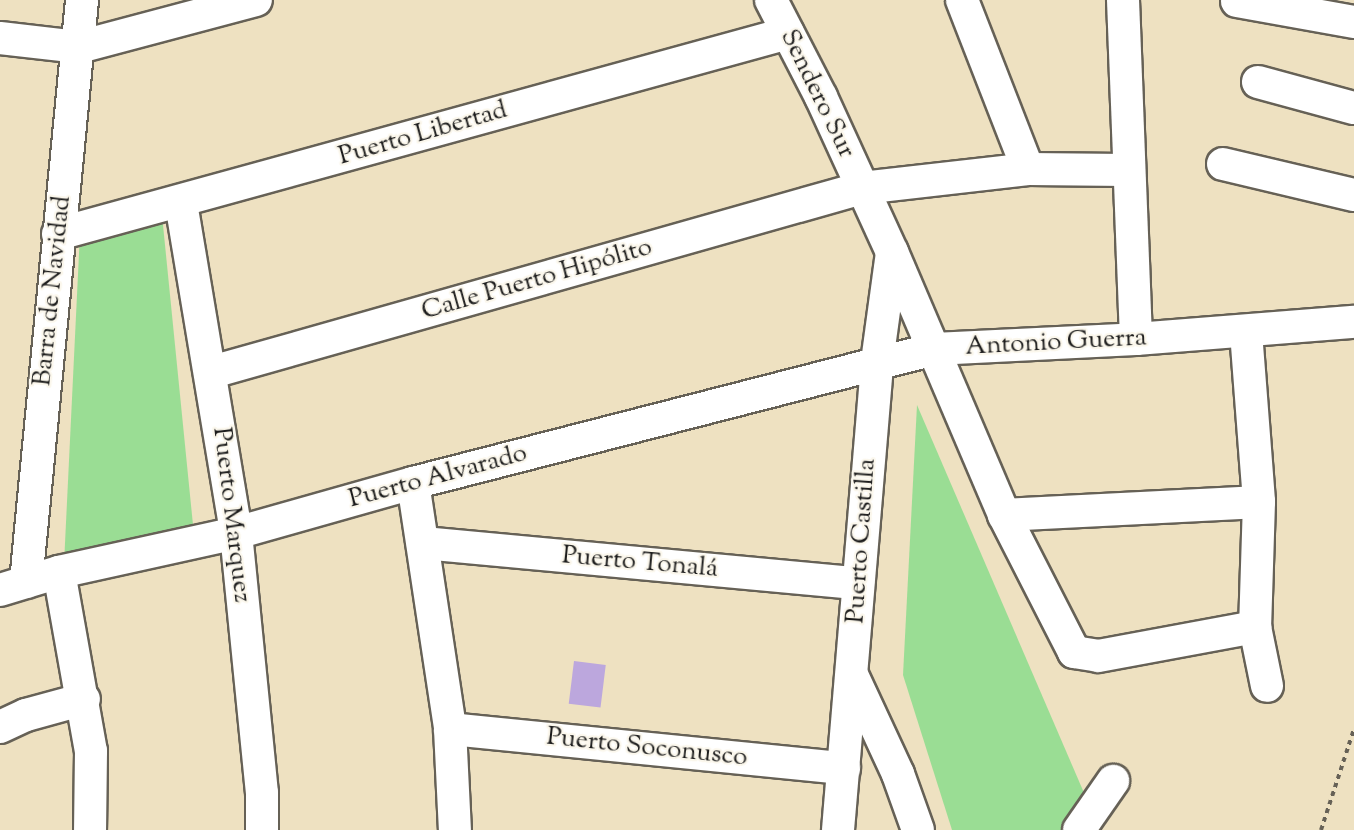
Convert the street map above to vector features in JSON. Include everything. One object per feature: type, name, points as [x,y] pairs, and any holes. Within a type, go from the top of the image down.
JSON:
[{"type":"street","name":"Barra de Navidad","points":[[13,586],[58,234],[79,47],[82,0]]},
{"type":"street","points":[[0,38],[79,47],[256,0]]},
{"type":"street","name":"Sendero Sur","points":[[771,0],[862,188]]},
{"type":"street","points":[[962,0],[1028,169]]},
{"type":"street","points":[[1123,0],[1127,170],[1136,339]]},
{"type":"street","points":[[1237,2],[1354,22]]},
{"type":"street","name":"Puerto Libertad","points":[[58,234],[181,203],[788,33]]},
{"type":"street","points":[[1257,82],[1354,108]]},
{"type":"street","points":[[1223,164],[1354,195]]},
{"type":"street","name":"Calle Puerto Hipólito","points":[[212,372],[862,188],[1028,169],[1127,170]]},
{"type":"street","name":"Antonio Guerra","points":[[862,188],[934,349],[1246,332],[1354,322]]},
{"type":"street","name":"Puerto Marquez","points":[[181,203],[212,372],[236,533],[262,793],[262,830]]},
{"type":"street","name":"Puerto Castilla","points":[[838,830],[853,676],[858,584],[877,362],[892,252]]},
{"type":"street","points":[[1246,332],[1258,502],[1254,627],[1267,686]]},
{"type":"street","points":[[934,349],[1004,515],[1074,652],[1098,656],[1254,627]]},
{"type":"street","name":"Puerto Alvarado","points":[[13,586],[59,572],[236,533],[412,483],[934,349]]},
{"type":"street","points":[[412,483],[450,729],[455,830]]},
{"type":"street","points":[[1004,515],[1258,502]]},
{"type":"street","name":"Puerto Tonalá","points":[[423,543],[858,584]]},
{"type":"street","points":[[59,572],[84,699],[91,751],[90,830]]},
{"type":"street","points":[[853,676],[898,774],[918,830]]},
{"type":"street","points":[[0,727],[26,715],[84,699]]},
{"type":"street","name":"Puerto Soconusco","points":[[450,729],[844,768]]},
{"type":"street","points":[[1079,830],[1113,781]]},
{"type":"path","points":[[1321,830],[1354,729]]},
{"type":"green space","points":[[162,215],[193,525],[64,564],[80,233]]},
{"type":"green space","points":[[917,405],[1100,830],[952,830],[903,675]]},
{"type":"building","points":[[574,661],[606,665],[601,708],[569,704]]}]
